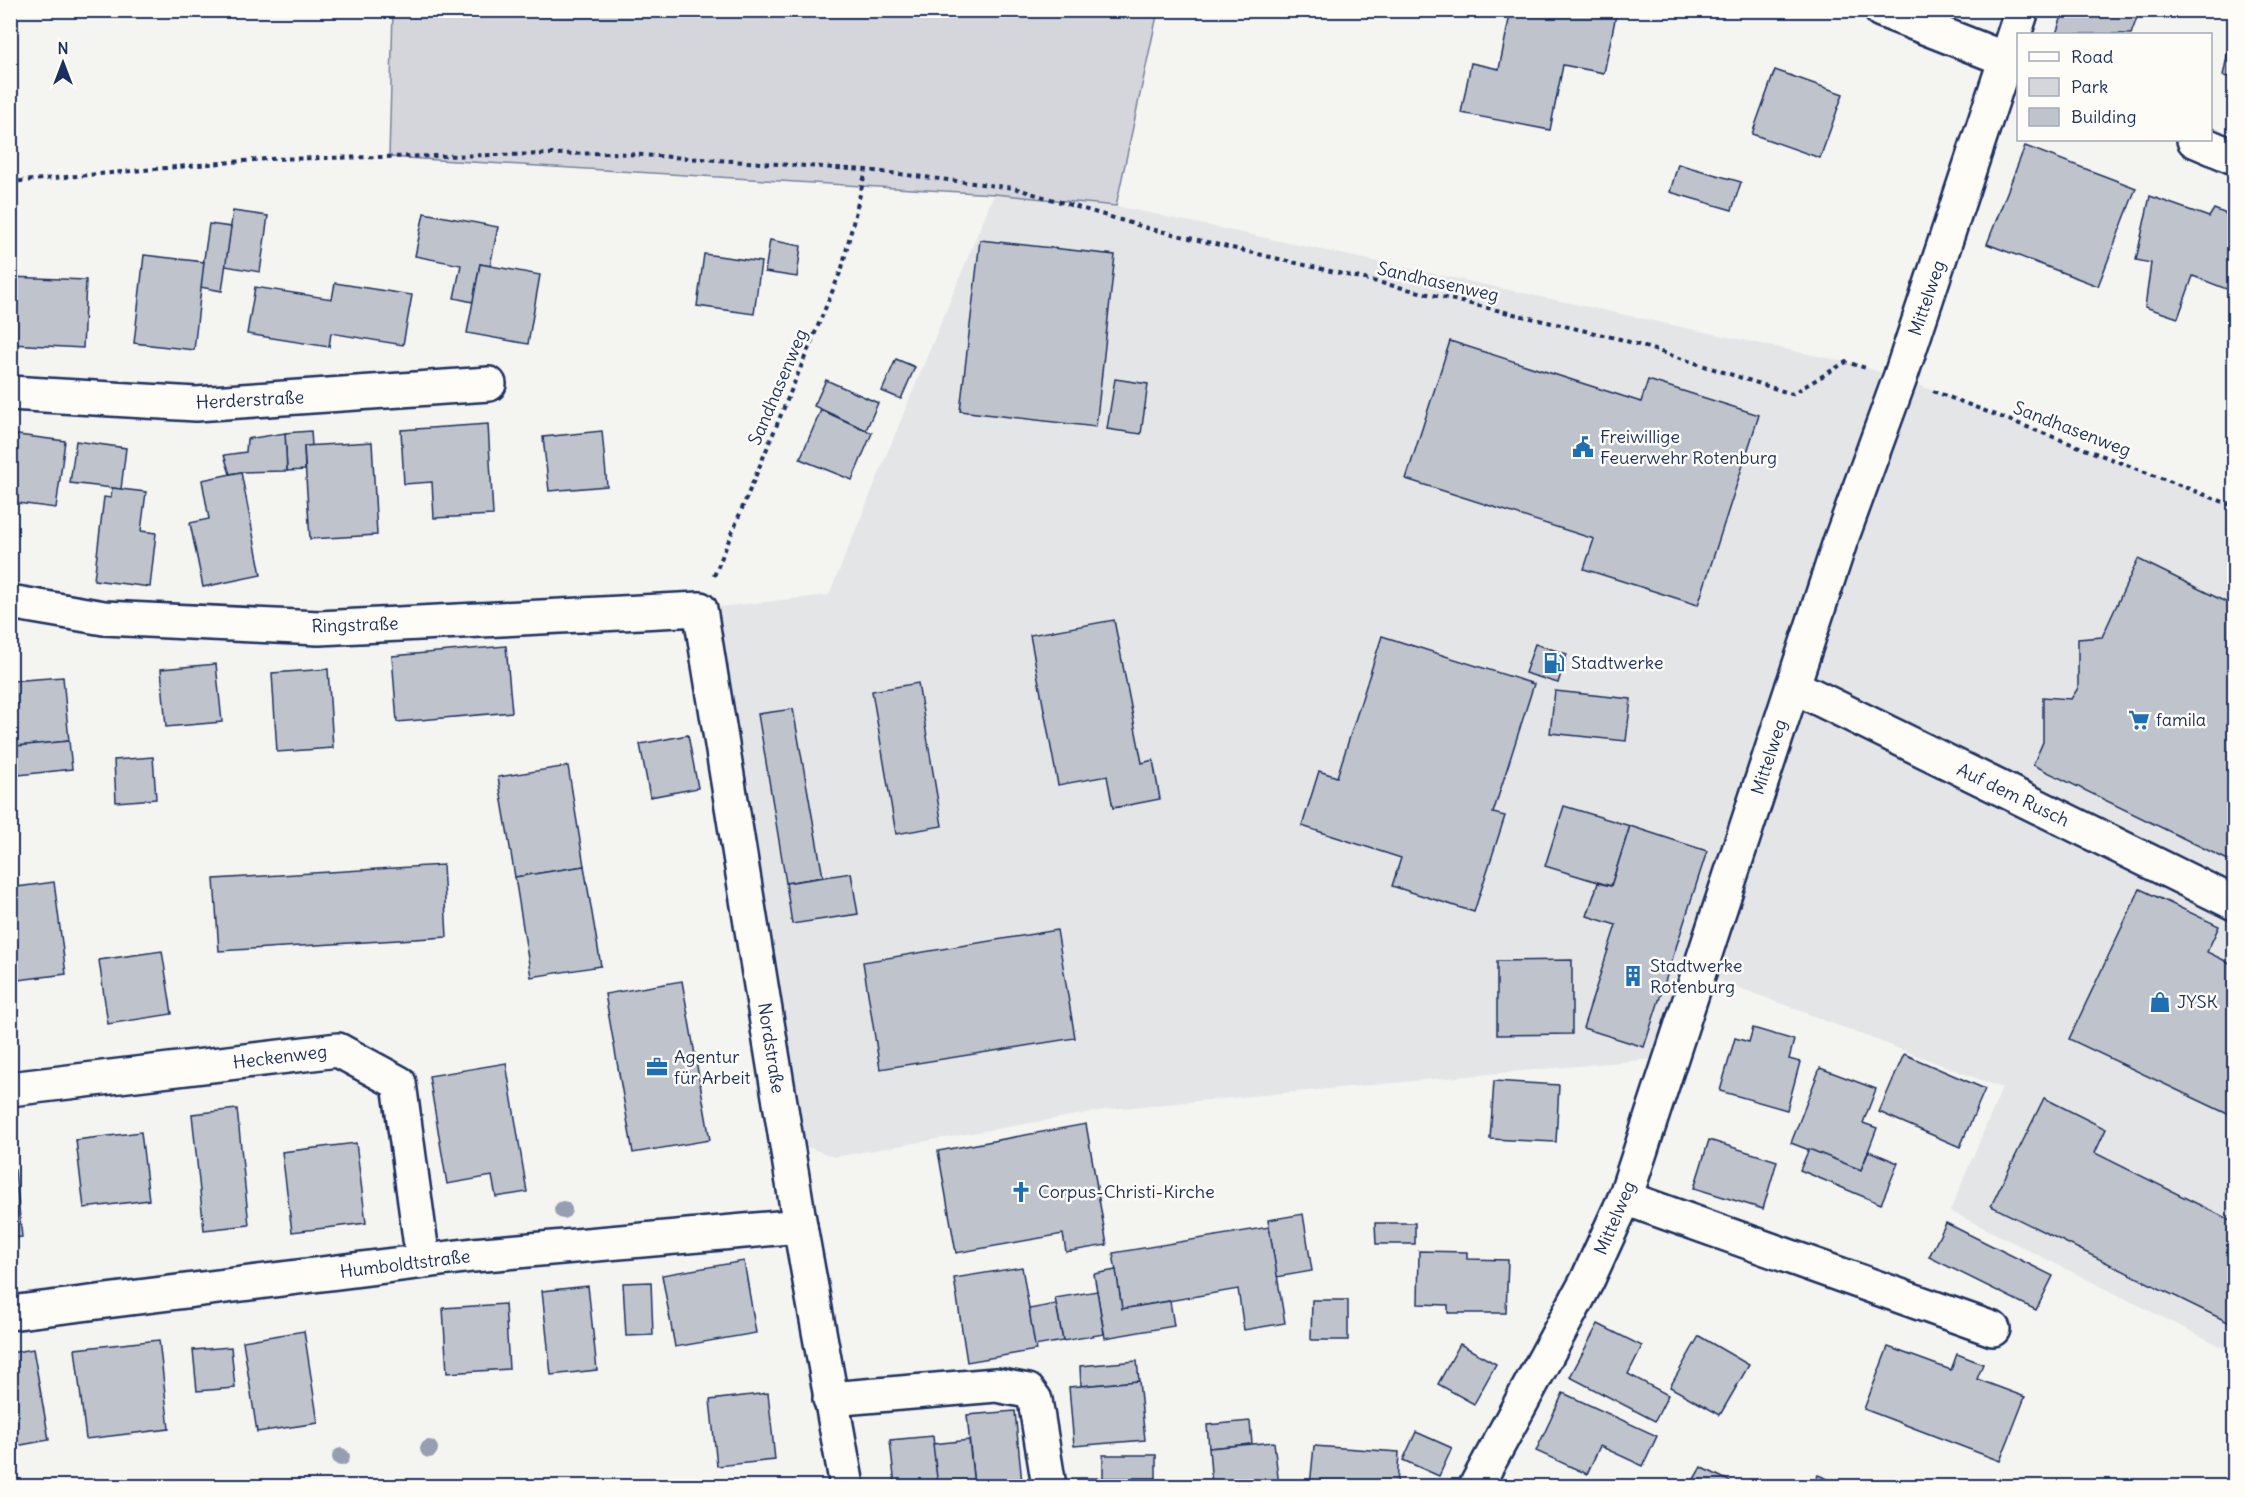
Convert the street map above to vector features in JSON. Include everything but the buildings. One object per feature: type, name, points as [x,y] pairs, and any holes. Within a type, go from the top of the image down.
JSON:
[{"type":"street","points":[[1881,10],[2012,61]]},
{"type":"street","name":"Mittelweg","points":[[2017,33],[2022,10]]},
{"type":"street","name":"Mittelweg","points":[[1480,1486],[1587,1281],[1625,1198],[1840,542],[2012,61],[2017,36]]},
{"type":"street","points":[[2196,141],[2235,157]]},
{"type":"street","name":"Herderstraße","points":[[10,393],[196,404],[489,384]]},
{"type":"street","name":"Ringstraße","points":[[10,602],[104,618],[319,628],[700,609]]},
{"type":"street","name":"Nordstraße","points":[[700,609],[800,1227],[847,1486]]},
{"type":"street","name":"Auf dem Rusch","points":[[1793,686],[2235,903]]},
{"type":"street","name":"Heckenweg","points":[[10,1089],[338,1050],[399,1083],[423,1261]]},
{"type":"street","points":[[1625,1198],[1993,1329]]},
{"type":"street","name":"Humboldtstraße","points":[[10,1313],[423,1261],[800,1227]]},
{"type":"street","points":[[830,1399],[996,1385],[1028,1391],[1035,1400],[1049,1486]]},
{"type":"path","name":"Sandhasenweg","points":[[10,182],[266,159],[612,153],[866,170],[1014,188],[1147,228],[1620,339],[1792,394],[1846,362]]},
{"type":"path","name":"Sandhasenweg","points":[[700,609],[842,268],[866,170]]},
{"type":"path","name":"Sandhasenweg","points":[[1900,378],[2235,506]]},
{"type":"shaded area","points":[[994,194],[1116,206],[1846,362],[1900,378],[2234,506],[2234,1353],[1950,1211],[2002,1088],[1698,972],[1664,1058],[1111,1109],[834,1157],[787,1139],[700,609],[829,595]]},
{"type":"green space","points":[[393,10],[1158,11],[1116,206],[994,194],[389,157]]},
{"type":"place","name":"Freiwillige Feuerwehr Rotenburg","points":[[1583,447]]},
{"type":"place","name":"Stadtwerke","points":[[1554,663]]},
{"type":"place","name":"famila","points":[[2139,720]]},
{"type":"place","name":"Stadtwerke Rotenburg","points":[[1633,976]]},
{"type":"place","name":"JYSK","points":[[2160,1002]]},
{"type":"place","name":"Agentur für Arbeit","points":[[657,1067]]},
{"type":"place","name":"Corpus-Christi-Kirche","points":[[1021,1192]]}]
